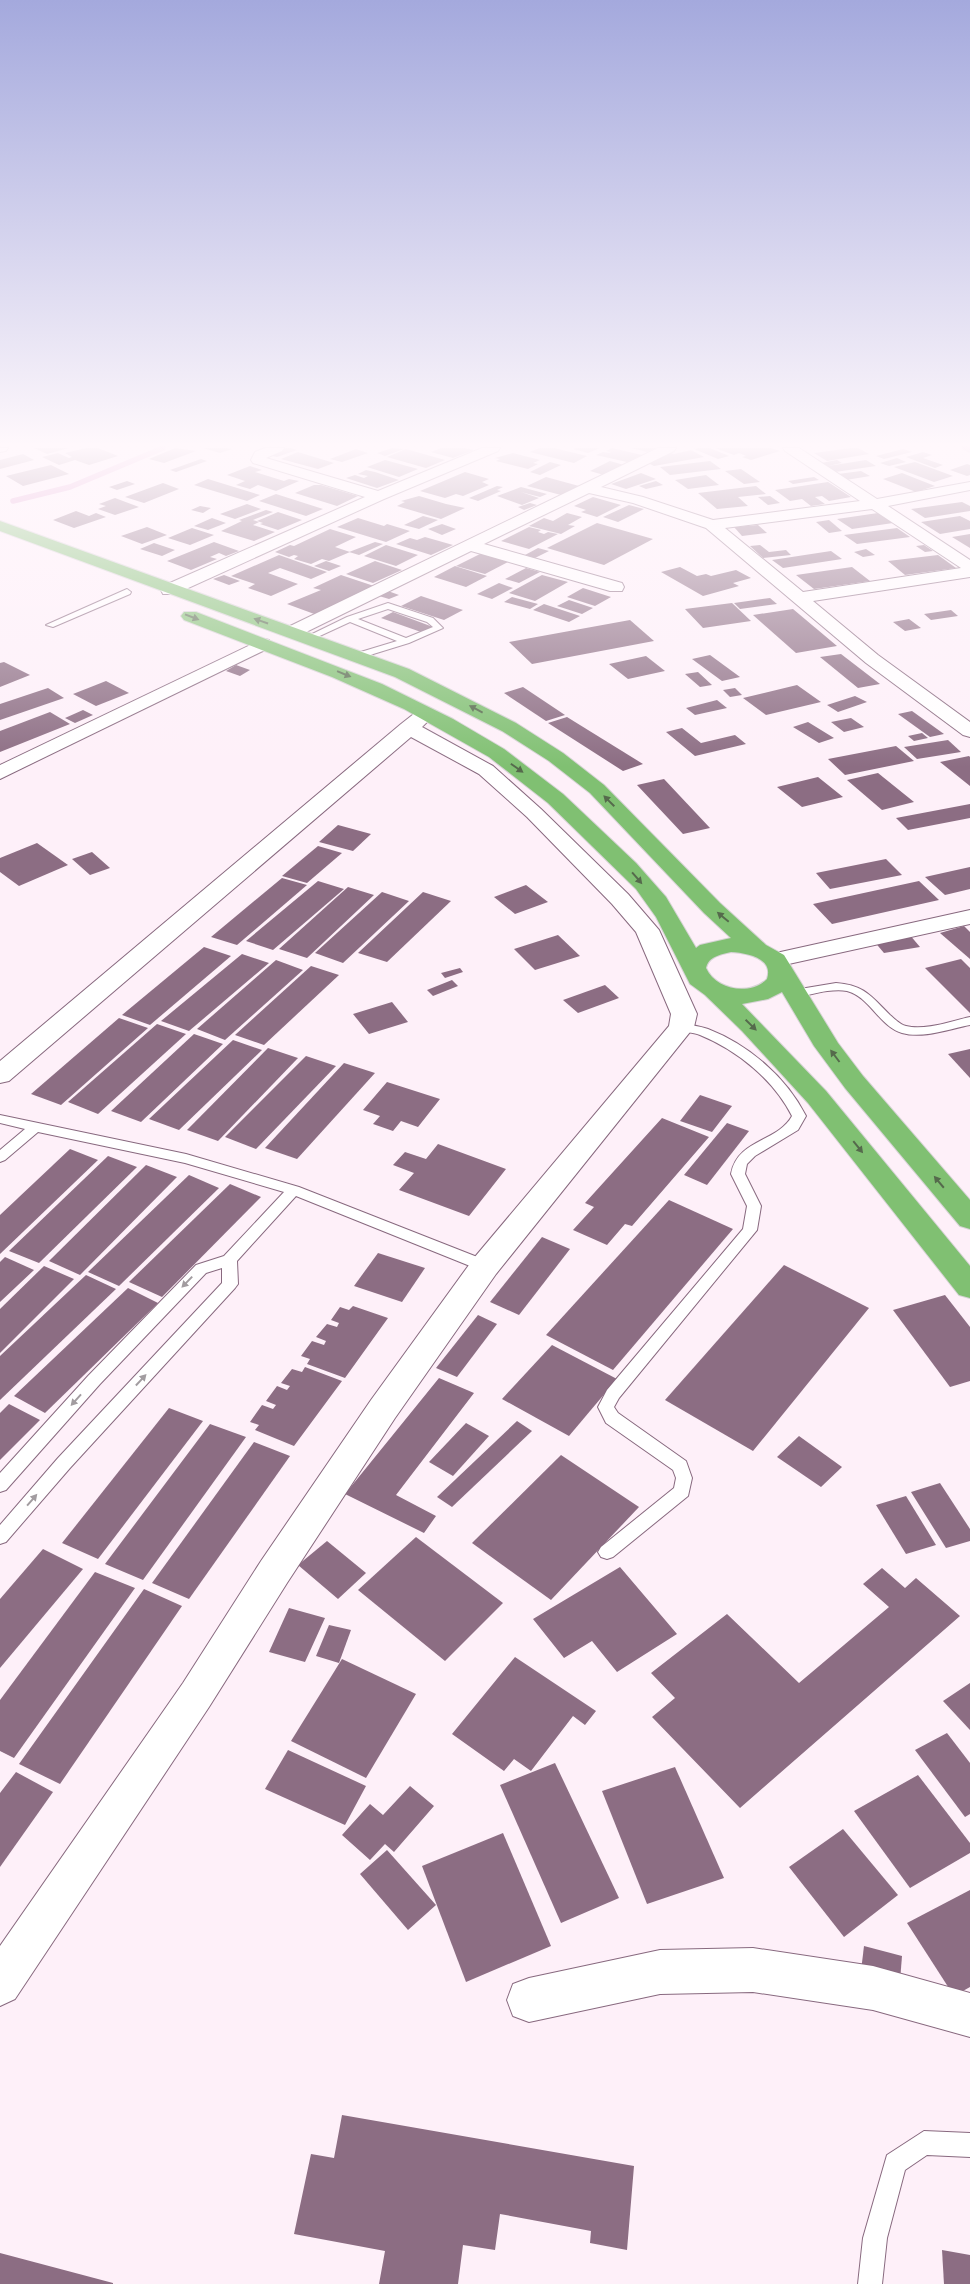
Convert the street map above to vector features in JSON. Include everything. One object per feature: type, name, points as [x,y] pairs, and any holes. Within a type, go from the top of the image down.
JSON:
[{"type":"highway","points":[[29,555],[375,687],[417,721],[482,743],[525,773],[568,809],[632,871],[657,902],[693,964],[697,980],[715,992],[752,1025],[809,1086],[970,1287]]},
{"type":"highway","points":[[75,555],[402,673],[509,727],[598,789],[712,908],[777,969],[827,1046],[854,1082],[970,1219]]},
{"type":"highway","points":[[693,964],[706,951],[718,947],[745,946],[777,969],[780,980],[774,987],[754,996],[741,997],[715,992]]},
{"type":"street","points":[[169,590],[248,555]]},
{"type":"street","points":[[300,635],[451,555]]},
{"type":"street","points":[[503,555],[616,586]]},
{"type":"street","points":[[747,555],[872,658],[968,728]]},
{"type":"street","points":[[951,555],[970,567]]},
{"type":"street","points":[[799,598],[970,572]]},
{"type":"street","points":[[0,773],[263,644]]},
{"type":"street","points":[[0,1075],[417,721],[443,745],[486,770],[534,813],[620,899],[647,930],[684,1014],[681,1027],[485,1266],[377,1417],[274,1572],[196,1695],[0,1984]]},
{"type":"street","points":[[777,969],[819,949],[970,917]]},
{"type":"street","points":[[529,2000],[660,1972],[753,1970],[872,1988],[970,2015]]},
{"type":"lane","points":[[50,624],[127,592]]},
{"type":"lane","points":[[300,635],[388,606],[430,620],[439,628],[406,641],[357,656]]},
{"type":"lane","points":[[350,619],[406,641]]},
{"type":"lane","points":[[777,969],[836,987],[850,988],[861,993],[895,1026],[905,1030],[919,1031],[970,1021]]},
{"type":"lane","points":[[607,1552],[682,1491],[684,1478],[680,1466],[612,1418],[606,1407],[613,1394],[750,1230],[754,1206],[748,1190],[738,1174],[740,1163],[750,1153],[793,1127],[799,1116],[794,1103],[765,1072],[732,1047],[703,1032],[681,1027]]},
{"type":"lane","points":[[0,1119],[186,1159],[294,1190],[485,1266]]},
{"type":"lane","points":[[0,1158],[35,1127]]},
{"type":"lane","points":[[0,1485],[94,1380],[201,1269],[229,1260],[294,1190]]},
{"type":"lane","points":[[0,1537],[64,1463],[230,1284],[229,1260]]},
{"type":"lane","points":[[870,2284],[874,2238],[895,2163],[924,2143],[970,2145]]},
{"type":"building","points":[[183,555],[215,555],[210,557],[217,559],[191,570],[167,561]]},
{"type":"building","points":[[279,555],[327,572],[311,579],[280,568],[268,573],[298,584],[271,596],[248,588],[255,584],[231,576]]},
{"type":"building","points":[[282,555],[344,555],[329,561],[322,559],[311,564],[294,559],[298,556],[289,557]]},
{"type":"building","points":[[367,555],[418,555],[396,566],[364,556]]},
{"type":"building","points":[[479,555],[508,562],[485,574],[456,566]]},
{"type":"building","points":[[526,555],[542,555],[535,558]]},
{"type":"building","points":[[569,555],[624,555],[604,565]]},
{"type":"building","points":[[759,555],[791,555],[763,558]]},
{"type":"building","points":[[807,555],[836,555],[842,559],[783,568],[772,560]]},
{"type":"building","points":[[859,555],[875,555],[863,557]]},
{"type":"building","points":[[938,555],[956,568],[905,575],[888,561]]},
{"type":"building","points":[[326,561],[341,566],[329,571],[314,566]]},
{"type":"building","points":[[375,561],[402,570],[373,583],[346,574]]},
{"type":"building","points":[[455,566],[487,576],[466,587],[434,577]]},
{"type":"building","points":[[680,567],[697,576],[706,574],[711,576],[736,570],[751,578],[733,583],[739,586],[703,596],[661,572]]},
{"type":"building","points":[[852,567],[870,581],[814,589],[796,575]]},
{"type":"building","points":[[526,568],[540,572],[519,583],[505,579]]},
{"type":"building","points":[[224,575],[240,581],[229,585],[213,579]]},
{"type":"building","points":[[341,575],[377,587],[317,615],[287,604],[321,590],[313,588]]},
{"type":"building","points":[[542,575],[568,582],[535,601],[509,593]]},
{"type":"building","points":[[499,583],[513,588],[492,599],[477,594]]},
{"type":"building","points":[[583,588],[611,597],[595,606],[567,597]]},
{"type":"building","points":[[388,591],[399,595],[389,599],[379,596]]},
{"type":"building","points":[[421,596],[463,610],[444,620],[401,606]]},
{"type":"building","points":[[512,597],[538,604],[530,609],[504,602]]},
{"type":"building","points":[[770,598],[777,604],[740,609],[734,603]]},
{"type":"building","points":[[569,600],[593,608],[582,614],[557,606]]},
{"type":"building","points":[[732,603],[751,621],[703,628],[685,609]]},
{"type":"building","points":[[544,604],[580,616],[569,622],[533,610]]},
{"type":"building","points":[[793,609],[837,646],[796,653],[753,615]]},
{"type":"building","points":[[951,610],[958,616],[931,620],[924,614]]},
{"type":"building","points":[[393,612],[433,627],[421,632],[381,618]]},
{"type":"building","points":[[909,619],[921,628],[905,631],[893,622]]},
{"type":"building","points":[[630,620],[654,641],[532,664],[509,642]]},
{"type":"building","points":[[841,654],[880,684],[858,688],[820,657]]},
{"type":"building","points":[[710,655],[740,677],[722,681],[692,659]]},
{"type":"building","points":[[646,656],[665,671],[628,679],[609,664]]},
{"type":"building","points":[[4,662],[30,675],[0,687],[0,663]]},
{"type":"building","points":[[236,665],[250,670],[240,676],[226,671]]},
{"type":"building","points":[[698,672],[712,685],[700,687],[685,674]]},
{"type":"building","points":[[106,681],[129,693],[96,706],[73,694]]},
{"type":"building","points":[[797,685],[821,702],[766,715],[743,698]]},
{"type":"building","points":[[523,687],[565,715],[546,721],[504,693]]},
{"type":"building","points":[[48,688],[64,698],[0,720],[0,704]]},
{"type":"building","points":[[735,688],[742,695],[730,697],[723,690]]},
{"type":"building","points":[[855,696],[867,702],[838,712],[827,705]]},
{"type":"building","points":[[717,700],[727,708],[695,715],[686,708]]},
{"type":"building","points":[[83,710],[93,715],[75,723],[65,718]]},
{"type":"building","points":[[912,711],[944,734],[930,737],[898,714]]},
{"type":"building","points":[[50,712],[70,724],[0,752],[0,731]]},
{"type":"building","points":[[567,717],[643,764],[623,771],[548,723]]},
{"type":"building","points":[[851,718],[864,727],[844,732],[831,722]]},
{"type":"building","points":[[808,722],[834,738],[819,743],[793,727]]},
{"type":"building","points":[[682,728],[701,743],[735,735],[746,744],[695,756],[666,732]]},
{"type":"building","points":[[922,733],[928,738],[914,741],[908,736]]},
{"type":"building","points":[[948,740],[961,752],[917,759],[904,747]]},
{"type":"building","points":[[896,746],[914,761],[845,775],[828,759]]},
{"type":"building","points":[[970,757],[970,786],[940,762]]},
{"type":"building","points":[[878,773],[914,802],[882,810],[847,780]]},
{"type":"building","points":[[818,777],[843,797],[802,807],[777,787]]},
{"type":"building","points":[[664,779],[710,828],[683,834],[637,785]]},
{"type":"building","points":[[970,804],[970,818],[908,830],[896,818]]},
{"type":"building","points":[[338,825],[371,834],[353,851],[319,842]]},
{"type":"building","points":[[37,843],[68,865],[19,886],[0,872],[0,858]]},
{"type":"building","points":[[318,846],[342,853],[307,883],[282,876]]},
{"type":"building","points":[[92,852],[110,868],[90,875],[72,859]]},
{"type":"building","points":[[886,859],[902,875],[830,889],[816,873]]},
{"type":"building","points":[[970,867],[970,889],[945,895],[925,877]]},
{"type":"building","points":[[282,878],[307,885],[237,945],[211,937]]},
{"type":"building","points":[[318,881],[344,889],[273,950],[246,941]]},
{"type":"building","points":[[919,881],[939,900],[832,924],[813,904]]},
{"type":"building","points":[[526,885],[548,902],[515,914],[494,897]]},
{"type":"building","points":[[348,887],[374,895],[307,958],[279,949]]},
{"type":"building","points":[[382,892],[409,901],[343,963],[315,953]]},
{"type":"building","points":[[423,892],[451,901],[387,962],[358,953]]},
{"type":"building","points":[[964,926],[970,932],[970,959],[940,933]]},
{"type":"building","points":[[909,934],[920,947],[884,953],[873,940]]},
{"type":"building","points":[[558,935],[580,956],[535,970],[514,949]]},
{"type":"building","points":[[204,947],[231,956],[150,1025],[122,1015]]},
{"type":"building","points":[[242,954],[269,963],[189,1031],[161,1021]]},
{"type":"building","points":[[961,959],[970,968],[970,1013],[925,968]]},
{"type":"building","points":[[276,960],[303,970],[225,1040],[197,1029]]},
{"type":"building","points":[[311,966],[339,975],[264,1045],[235,1035]]},
{"type":"building","points":[[460,968],[463,972],[445,978],[441,973]]},
{"type":"building","points":[[452,980],[458,986],[433,996],[427,990]]},
{"type":"building","points":[[605,985],[619,998],[578,1013],[563,1000]]},
{"type":"building","points":[[392,1002],[408,1022],[369,1034],[353,1014]]},
{"type":"building","points":[[119,1018],[148,1028],[61,1105],[31,1094]]},
{"type":"building","points":[[157,1024],[186,1034],[98,1114],[68,1102]]},
{"type":"building","points":[[194,1034],[223,1044],[141,1122],[111,1111]]},
{"type":"building","points":[[233,1040],[262,1050],[179,1130],[149,1119]]},
{"type":"building","points":[[268,1048],[298,1058],[218,1141],[187,1130]]},
{"type":"building","points":[[970,1049],[970,1078],[948,1054]]},
{"type":"building","points":[[306,1056],[336,1066],[256,1149],[225,1137]]},
{"type":"building","points":[[344,1063],[375,1073],[297,1159],[265,1148]]},
{"type":"building","points":[[387,1082],[440,1099],[418,1127],[401,1121],[393,1131],[373,1124],[380,1116],[363,1110]]},
{"type":"building","points":[[700,1095],[732,1106],[712,1132],[680,1121]]},
{"type":"building","points":[[662,1118],[709,1137],[632,1226],[625,1224],[607,1245],[573,1230],[594,1207],[585,1203]]},
{"type":"building","points":[[727,1123],[749,1131],[707,1185],[684,1175]]},
{"type":"building","points":[[438,1144],[506,1169],[469,1216],[399,1190],[414,1173],[393,1165],[405,1152],[426,1159]]},
{"type":"building","points":[[70,1149],[98,1160],[0,1254],[0,1215]]},
{"type":"building","points":[[108,1156],[137,1167],[39,1263],[9,1251]]},
{"type":"building","points":[[146,1165],[177,1177],[80,1275],[49,1261]]},
{"type":"building","points":[[189,1175],[219,1188],[119,1286],[88,1272]]},
{"type":"building","points":[[230,1184],[261,1197],[162,1297],[129,1282]]},
{"type":"building","points":[[669,1200],[733,1229],[613,1370],[546,1335]]},
{"type":"building","points":[[542,1237],[570,1249],[519,1315],[490,1302]]},
{"type":"building","points":[[378,1253],[425,1268],[402,1302],[354,1286]]},
{"type":"building","points":[[5,1257],[34,1270],[0,1302],[0,1262]]},
{"type":"building","points":[[784,1265],[869,1308],[753,1451],[665,1400]]},
{"type":"building","points":[[44,1266],[74,1279],[0,1353],[0,1309]]},
{"type":"building","points":[[86,1275],[116,1289],[0,1400],[0,1356]]},
{"type":"building","points":[[128,1288],[158,1303],[45,1413],[14,1396]]},
{"type":"building","points":[[945,1295],[970,1327],[970,1381],[950,1387],[893,1310]]},
{"type":"building","points":[[353,1306],[388,1318],[345,1378],[307,1364],[310,1359],[301,1356],[312,1341],[324,1345],[326,1341],[316,1337],[327,1324],[337,1327],[339,1323],[331,1320],[340,1307],[349,1310]]},
{"type":"building","points":[[478,1315],[497,1324],[457,1377],[436,1368]]},
{"type":"building","points":[[552,1345],[617,1379],[569,1436],[502,1399]]},
{"type":"building","points":[[305,1367],[342,1381],[294,1446],[255,1430],[259,1425],[250,1422],[262,1405],[273,1409],[276,1405],[266,1401],[277,1386],[287,1390],[290,1386],[281,1383],[292,1369],[302,1372]]},
{"type":"building","points":[[439,1378],[474,1393],[396,1495],[436,1516],[424,1533],[345,1494]]},
{"type":"building","points":[[9,1404],[40,1420],[0,1460],[0,1413]]},
{"type":"building","points":[[169,1408],[203,1421],[98,1559],[62,1543]]},
{"type":"building","points":[[517,1421],[532,1431],[452,1507],[437,1497]]},
{"type":"building","points":[[466,1423],[489,1436],[453,1476],[429,1462]]},
{"type":"building","points":[[210,1424],[246,1437],[143,1580],[105,1564]]},
{"type":"building","points":[[799,1436],[842,1467],[821,1487],[777,1457]]},
{"type":"building","points":[[254,1442],[290,1456],[189,1599],[152,1583]]},
{"type":"building","points":[[561,1455],[639,1507],[551,1600],[472,1543]]},
{"type":"building","points":[[940,1483],[970,1529],[970,1541],[946,1548],[911,1492]]},
{"type":"building","points":[[906,1496],[936,1545],[906,1554],[876,1505]]},
{"type":"building","points":[[416,1537],[503,1603],[445,1661],[358,1590]]},
{"type":"building","points":[[327,1541],[366,1573],[338,1599],[298,1565]]},
{"type":"building","points":[[43,1549],[83,1569],[0,1668],[0,1599]]},
{"type":"building","points":[[620,1567],[677,1634],[617,1672],[592,1641],[564,1658],[533,1619]]},
{"type":"building","points":[[882,1568],[905,1588],[916,1578],[960,1616],[740,1808],[652,1717],[675,1698],[651,1673],[727,1614],[799,1683],[889,1607],[863,1584]]},
{"type":"building","points":[[95,1572],[135,1588],[14,1758],[0,1751],[0,1700]]},
{"type":"building","points":[[144,1589],[182,1606],[60,1784],[19,1764]]},
{"type":"building","points":[[289,1608],[325,1618],[305,1662],[269,1652]]},
{"type":"building","points":[[329,1625],[351,1630],[339,1663],[316,1656]]},
{"type":"building","points":[[515,1657],[596,1711],[585,1725],[573,1716],[531,1771],[514,1759],[504,1771],[452,1734]]},
{"type":"building","points":[[342,1659],[416,1694],[366,1778],[291,1741]]},
{"type":"building","points":[[970,1683],[970,1730],[943,1701]]},
{"type":"building","points":[[947,1733],[970,1763],[970,1814],[965,1817],[915,1750]]},
{"type":"building","points":[[288,1750],[366,1786],[345,1825],[265,1789]]},
{"type":"building","points":[[555,1763],[619,1898],[561,1923],[500,1785]]},
{"type":"building","points":[[675,1767],[724,1878],[647,1904],[602,1791]]},
{"type":"building","points":[[16,1772],[53,1792],[0,1867],[0,1793]]},
{"type":"building","points":[[918,1775],[970,1843],[970,1853],[910,1888],[854,1811]]},
{"type":"building","points":[[410,1786],[434,1806],[394,1852],[385,1844],[370,1860],[342,1835],[370,1804],[383,1815]]},
{"type":"building","points":[[843,1829],[898,1895],[844,1937],[789,1867]]},
{"type":"building","points":[[503,1833],[551,1946],[466,1982],[422,1866]]},
{"type":"building","points":[[387,1850],[436,1905],[408,1930],[360,1874]]},
{"type":"building","points":[[970,1890],[970,1987],[954,1996],[907,1923]]},
{"type":"building","points":[[864,1946],[902,1956],[900,1981],[861,1971]]},
{"type":"building","points":[[342,2115],[634,2166],[627,2250],[590,2243],[591,2231],[500,2214],[495,2250],[463,2245],[458,2284],[379,2284],[385,2251],[294,2234],[311,2154],[334,2158]]},
{"type":"building","points":[[942,2250],[970,2255],[970,2284],[944,2284]]},
{"type":"building","points":[[0,2253],[113,2283],[113,2284],[0,2284]]}]
